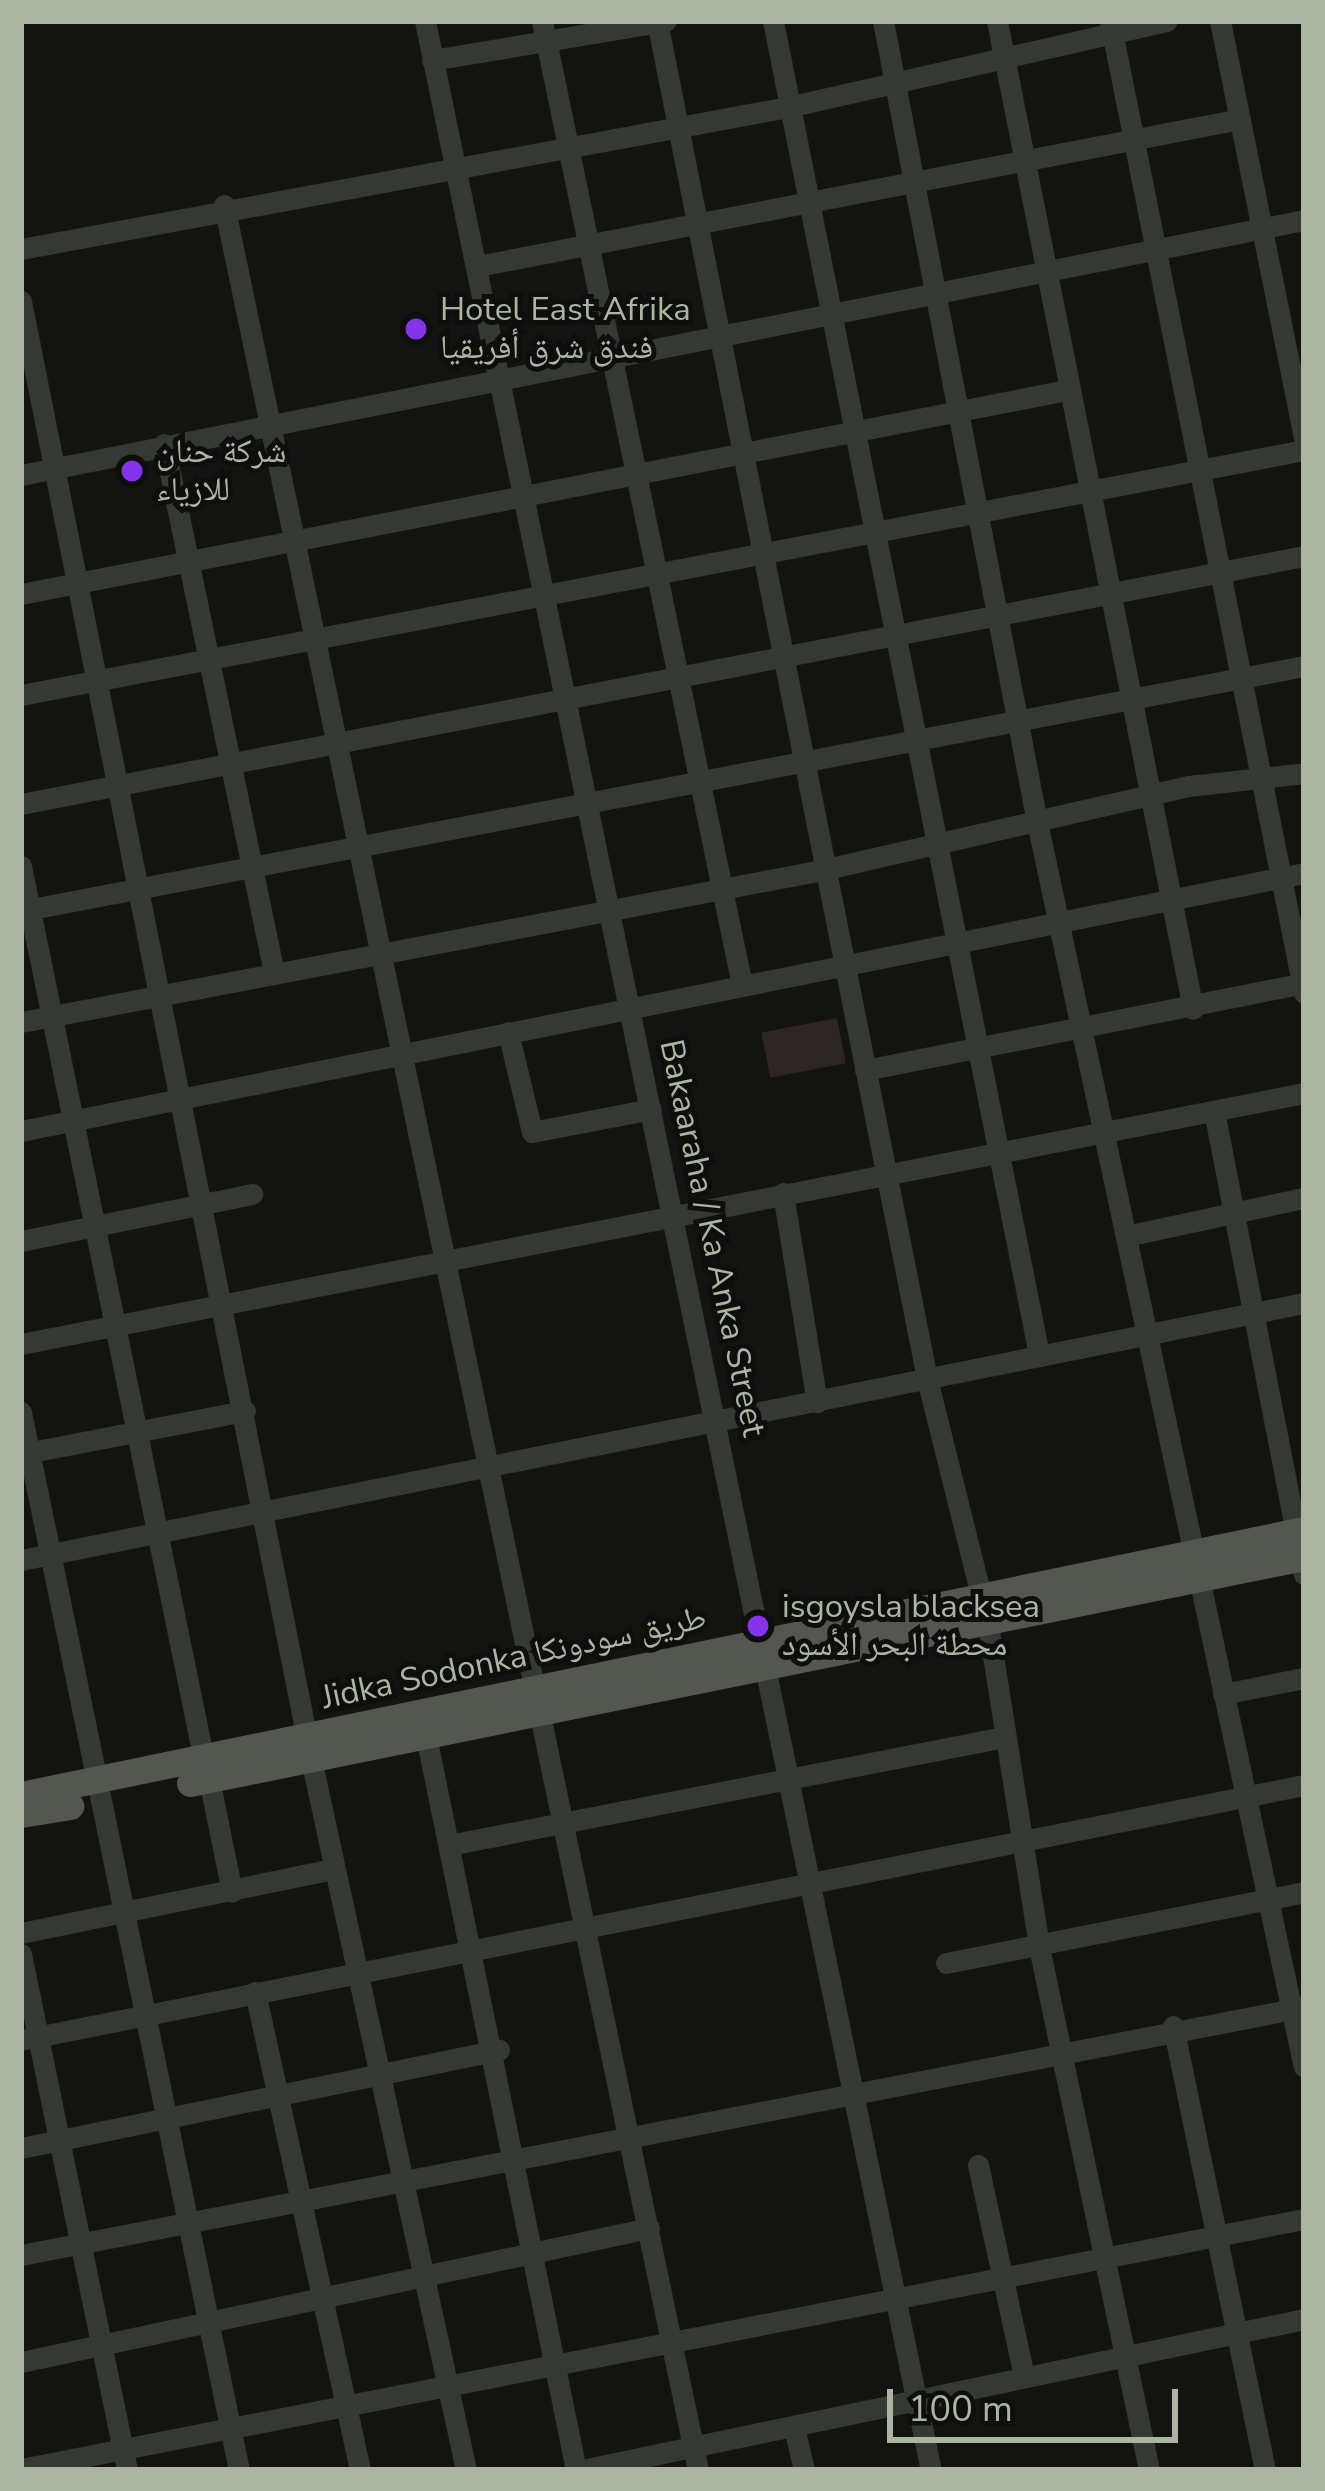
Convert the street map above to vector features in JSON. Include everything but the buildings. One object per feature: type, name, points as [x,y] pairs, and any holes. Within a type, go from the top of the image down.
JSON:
[{"type":"main road","name":"Jidka Sodonka طريق سودونكا","points":[[21,1814],[103,1791],[532,1700],[1302,1550]]},
{"type":"main road","name":"Jidka Sodonka طريق سودونكا","points":[[310,1749],[425,1731],[532,1700]]},
{"type":"main road","name":"Jidka Sodonka طريق سودونكا","points":[[21,1795],[103,1791]]},
{"type":"street","name":"Bakaaraha / Ka Anka Street","points":[[425,21],[544,602],[592,803],[671,1210],[901,2298],[932,2470]]},
{"type":"street","points":[[772,21],[909,742],[978,1048],[1037,1350]]},
{"type":"street","points":[[883,21],[1037,822],[1193,1568],[1299,2008],[1304,2067]]},
{"type":"street","points":[[997,21],[1193,1009]]},
{"type":"street","points":[[21,249],[224,205],[455,170],[677,129],[1004,58],[1111,26],[1166,21]]},
{"type":"street","points":[[1220,21],[1240,119],[1254,228],[1304,437]]},
{"type":"street","points":[[432,60],[543,30],[660,22],[694,224],[786,657],[822,870],[927,1379],[985,1611],[1039,1947],[1065,2052],[1120,2353],[1149,2470]]},
{"type":"street","points":[[865,1070],[1304,987],[1293,875],[1240,678],[1111,26]]},
{"type":"street","points":[[543,30],[678,680],[693,780],[741,980]]},
{"type":"street","points":[[478,266],[917,183],[1023,155],[1240,119]]},
{"type":"street","points":[[224,205],[384,951],[441,1258],[557,1823],[675,2341],[696,2459]]},
{"type":"street","points":[[21,475],[164,444],[719,342],[1304,220]]},
{"type":"street","points":[[21,301],[61,468],[94,675],[144,887],[334,1869],[399,2184],[466,2470]]},
{"type":"street","points":[[21,594],[292,535],[522,496],[1067,389]]},
{"type":"street","points":[[164,444],[273,968]]},
{"type":"street","points":[[21,695],[205,653],[544,602],[1304,450]]},
{"type":"street","points":[[21,804],[337,747],[1304,556]]},
{"type":"street","points":[[26,910],[361,850],[693,780],[1304,666]]},
{"type":"street","points":[[21,1022],[166,997],[273,968],[822,870],[1154,801],[1205,783],[1264,781],[1304,773]]},
{"type":"street","points":[[21,866],[26,910],[77,1119],[143,1432],[158,1534],[232,1892]]},
{"type":"street","points":[[21,1131],[741,980],[1173,894],[1293,875]]},
{"type":"street","points":[[508,1032],[532,1132],[651,1109]]},
{"type":"street","points":[[21,1344],[122,1331],[671,1210],[783,1193],[1304,1093]]},
{"type":"street","points":[[1214,1111],[1302,1550]]},
{"type":"street","points":[[783,1193],[817,1402]]},
{"type":"street","points":[[21,1241],[253,1194]]},
{"type":"street","points":[[1126,1237],[1304,1198]]},
{"type":"street","points":[[21,1560],[483,1465],[717,1423],[1146,1328],[1304,1304]]},
{"type":"street","points":[[25,1453],[245,1411]]},
{"type":"street","points":[[21,1412],[25,1453],[53,1553],[103,1791],[141,2012],[238,2470]]},
{"type":"street","points":[[1222,1694],[1304,1678]]},
{"type":"street","points":[[425,1731],[499,2050],[554,2365],[579,2470],[696,2459],[794,2427],[919,2397],[1304,2319]]},
{"type":"street","points":[[449,1845],[1004,1738]]},
{"type":"street","points":[[30,2038],[141,2012],[583,1930],[1304,1785]]},
{"type":"street","points":[[21,1933],[334,1869]]},
{"type":"street","points":[[946,1963],[1304,1892]]},
{"type":"street","points":[[21,1954],[30,2038],[59,2140],[125,2460]]},
{"type":"street","points":[[255,1992],[296,2205],[360,2470]]},
{"type":"street","points":[[21,2255],[296,2205],[629,2133],[1065,2052],[1173,2026],[1299,2008]]},
{"type":"street","points":[[1173,2026],[1221,2236],[1265,2470]]},
{"type":"street","points":[[21,2148],[499,2050]]},
{"type":"street","points":[[978,2165],[1024,2376]]},
{"type":"street","points":[[21,2469],[125,2460],[342,2404],[1304,2219]]},
{"type":"street","points":[[21,2362],[211,2327],[535,2248],[649,2228]]},
{"type":"street","points":[[794,2427],[804,2470]]},
{"type":"shaded area","points":[[837,1018],[846,1063],[770,1078],[761,1033]]},
{"type":"place","name":"Hotel East Afrika فندق شرق أفريقيا","points":[[416,329]]},
{"type":"place","name":"شركة حنان للازياء","points":[[132,471]]},
{"type":"place","name":"isgoysla blacksea محطة البحر الأسود","points":[[758,1626]]}]
